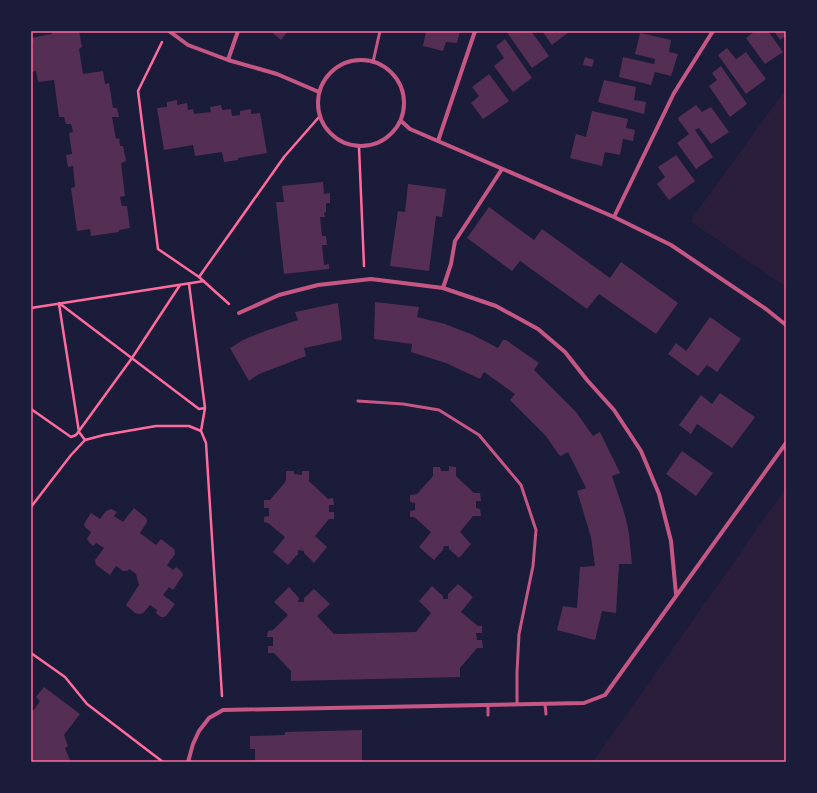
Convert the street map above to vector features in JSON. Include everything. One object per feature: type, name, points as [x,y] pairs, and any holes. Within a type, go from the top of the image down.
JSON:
[{"type":"street","points":[[168,31],[188,44],[228,60],[277,74],[319,92]]},
{"type":"street","points":[[228,60],[238,31]]},
{"type":"street","points":[[438,141],[475,31]]},
{"type":"street","points":[[614,217],[674,93],[713,31]]},
{"type":"street","points":[[359,60],[373,62],[384,67],[394,75],[400,85],[404,97],[404,109],[401,121],[394,132],[384,140],[372,146],[359,147],[346,144],[334,138],[325,129],[319,117],[317,104],[319,92],[329,74],[334,69],[346,62],[359,60]]},
{"type":"street","points":[[401,121],[410,130],[614,217],[671,245],[766,309],[786,325]]},
{"type":"street","points":[[443,288],[451,264],[455,241],[502,169]]},
{"type":"street","points":[[239,313],[279,295],[318,285],[371,280],[443,288],[496,306],[538,329],[565,352],[587,380],[614,410],[641,451],[659,494],[671,541],[676,594]]},
{"type":"street","points":[[190,761],[192,744],[199,731],[209,718],[223,710],[584,703],[605,694],[786,443]]},
{"type":"lane","points":[[373,62],[380,31]]},
{"type":"lane","points":[[358,401],[403,404],[439,410],[480,435],[521,485],[536,530],[533,566],[519,634],[516,672],[517,704]]},
{"type":"lane","points":[[545,704],[546,714]]},
{"type":"lane","points":[[488,705],[488,715]]},
{"type":"path","points":[[164,38],[138,91],[158,249],[199,277],[239,313]]},
{"type":"path","points":[[199,277],[284,156],[319,117]]},
{"type":"path","points":[[359,147],[364,280]]},
{"type":"path","points":[[31,308],[204,281]]},
{"type":"path","points":[[188,284],[205,408],[201,431],[206,443],[223,710]]},
{"type":"path","points":[[31,409],[71,437],[76,435],[132,358],[180,285]]},
{"type":"path","points":[[59,303],[198,409],[205,408]]},
{"type":"path","points":[[59,303],[79,432],[85,440]]},
{"type":"path","points":[[31,507],[71,455],[85,440],[104,435],[156,426],[189,426],[201,431]]},
{"type":"path","points":[[31,653],[65,677],[87,704],[163,762]]},
{"type":"shaded area","points":[[786,89],[786,287],[690,221]]},
{"type":"shaded area","points":[[786,488],[786,762],[593,762]]},
{"type":"building","points":[[52,31],[79,31],[82,47],[79,49],[83,74],[103,71],[105,84],[109,83],[113,108],[117,108],[119,117],[112,117],[116,139],[119,138],[120,146],[123,146],[126,161],[121,163],[125,196],[120,197],[122,206],[127,206],[130,228],[119,230],[119,232],[91,236],[90,229],[77,231],[71,188],[75,187],[73,166],[68,167],[66,155],[72,154],[69,133],[73,132],[71,124],[66,124],[64,117],[59,117],[54,80],[38,82],[36,71],[31,72],[31,49],[33,49],[31,38],[52,34]]},
{"type":"building","points":[[270,31],[288,31],[281,40]]},
{"type":"building","points":[[426,31],[460,31],[457,43],[446,42],[443,51],[423,46]]},
{"type":"building","points":[[506,31],[531,31],[549,56],[532,68]]},
{"type":"building","points":[[542,31],[568,31],[569,32],[552,45]]},
{"type":"building","points":[[755,31],[768,31],[783,52],[765,64],[746,38]]},
{"type":"building","points":[[774,31],[786,31],[786,36],[780,40]]},
{"type":"building","points":[[640,33],[671,40],[669,52],[678,54],[671,76],[655,72],[651,85],[619,77],[623,57],[654,64],[655,59],[635,54]]},
{"type":"building","points":[[505,39],[532,78],[513,92],[494,66],[504,58],[496,46]]},
{"type":"building","points":[[727,48],[736,59],[746,52],[766,79],[746,94],[718,55]]},
{"type":"building","points":[[585,57],[594,60],[592,67],[583,65]]},
{"type":"building","points":[[721,66],[747,104],[730,117],[709,86],[717,80],[712,73]]},
{"type":"building","points":[[489,74],[509,101],[483,119],[471,103],[479,96],[472,87]]},
{"type":"building","points":[[604,80],[636,87],[634,100],[646,102],[644,114],[598,102]]},
{"type":"building","points":[[177,100],[177,105],[187,103],[188,110],[193,109],[194,114],[211,112],[210,107],[221,105],[222,110],[231,109],[232,116],[240,115],[240,111],[251,109],[251,114],[260,113],[267,153],[224,162],[222,152],[195,156],[193,145],[164,150],[157,108],[167,107],[167,102]]},
{"type":"building","points":[[696,105],[702,112],[711,107],[729,132],[711,144],[699,128],[695,130],[713,157],[696,169],[677,143],[689,134],[678,119],[679,117]]},
{"type":"building","points":[[592,111],[628,119],[626,128],[635,130],[633,141],[623,139],[620,155],[605,152],[602,166],[570,158],[576,134],[586,137]]},
{"type":"building","points":[[676,155],[695,181],[669,200],[657,184],[665,177],[658,167]]},
{"type":"building","points":[[323,182],[324,194],[330,193],[330,203],[326,203],[326,212],[324,213],[325,217],[320,217],[322,236],[326,236],[327,245],[322,245],[324,265],[329,264],[329,269],[284,274],[276,202],[284,202],[282,186]]},
{"type":"building","points":[[408,184],[446,189],[442,217],[436,216],[429,271],[390,266],[398,211],[405,212]]},
{"type":"building","points":[[489,207],[534,240],[542,229],[610,278],[621,262],[678,303],[656,334],[599,294],[587,309],[520,261],[512,271],[467,238]]},
{"type":"building","points":[[375,302],[419,307],[417,317],[445,324],[473,335],[498,348],[503,340],[506,340],[539,363],[534,370],[576,412],[593,436],[600,432],[620,473],[612,476],[626,519],[632,564],[619,564],[616,613],[602,611],[595,640],[557,630],[563,606],[577,608],[580,567],[595,566],[591,537],[577,491],[586,488],[568,452],[561,456],[559,455],[546,436],[510,400],[515,394],[484,372],[480,379],[446,363],[411,352],[412,344],[374,339]]},
{"type":"building","points":[[338,303],[342,340],[304,348],[306,356],[259,374],[249,381],[230,348],[243,340],[298,320],[295,312]]},
{"type":"building","points":[[710,317],[741,339],[717,372],[707,365],[698,376],[668,354],[676,343],[686,351]]},
{"type":"building","points":[[720,393],[755,417],[732,448],[697,424],[691,434],[679,425],[701,395],[712,404]]},
{"type":"building","points":[[682,451],[713,473],[696,496],[666,474]]},
{"type":"building","points":[[449,466],[456,467],[456,476],[474,493],[480,493],[481,501],[476,501],[476,508],[480,509],[481,516],[473,516],[460,532],[471,544],[459,558],[449,549],[449,546],[444,546],[443,550],[434,560],[419,547],[431,532],[414,517],[410,517],[410,511],[415,510],[415,503],[410,502],[410,495],[417,494],[433,476],[433,467],[440,467],[441,471],[449,471]]},
{"type":"building","points":[[286,471],[294,471],[294,474],[302,475],[302,471],[309,471],[309,481],[328,499],[333,498],[334,505],[329,505],[329,512],[334,512],[334,519],[329,519],[315,536],[327,547],[314,563],[304,553],[304,551],[298,550],[298,554],[288,565],[273,552],[285,537],[268,523],[264,522],[264,517],[269,516],[269,508],[264,508],[264,500],[270,500],[286,481]]},
{"type":"building","points":[[134,508],[147,520],[140,533],[156,545],[161,539],[174,549],[175,554],[167,565],[173,570],[176,567],[182,572],[183,575],[173,590],[169,587],[163,595],[175,604],[164,617],[161,617],[156,613],[157,610],[150,605],[143,613],[139,614],[135,613],[126,605],[139,585],[136,574],[129,569],[127,571],[123,571],[116,566],[110,575],[96,565],[95,560],[104,548],[96,543],[93,546],[87,539],[91,532],[85,527],[84,524],[91,513],[100,519],[106,511],[111,509],[117,512],[114,516],[123,522]]},
{"type":"building","points":[[458,584],[473,597],[461,612],[478,626],[482,626],[482,633],[476,633],[477,640],[482,640],[483,648],[477,648],[460,668],[460,677],[291,681],[291,671],[274,653],[268,653],[268,646],[273,646],[273,637],[267,637],[268,631],[273,630],[288,615],[274,602],[289,587],[299,598],[298,602],[304,602],[304,598],[314,589],[330,604],[317,616],[334,634],[337,634],[416,632],[431,613],[419,601],[432,586],[443,596],[443,599],[448,599],[448,594]]},
{"type":"building","points":[[44,687],[80,714],[64,735],[68,746],[65,748],[70,760],[69,762],[33,762],[31,758],[31,710],[34,710],[40,701],[36,697]]},
{"type":"building","points":[[362,730],[362,762],[255,762],[255,749],[250,749],[250,736],[285,735],[285,732]]}]
